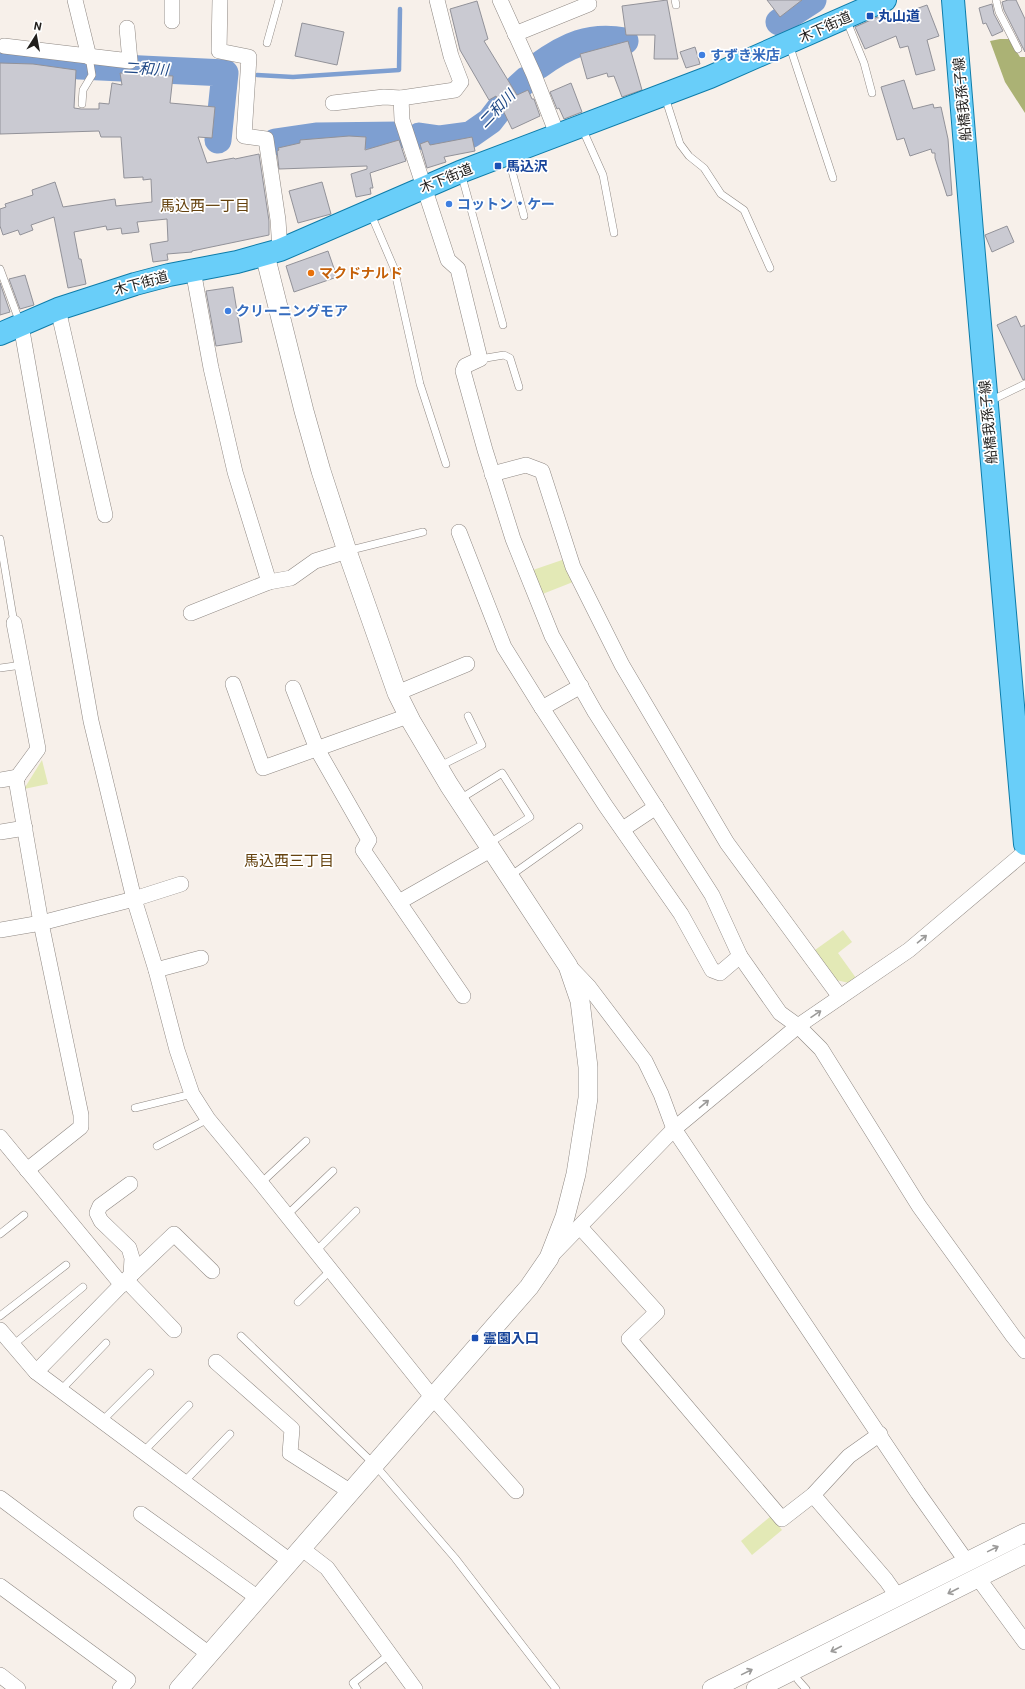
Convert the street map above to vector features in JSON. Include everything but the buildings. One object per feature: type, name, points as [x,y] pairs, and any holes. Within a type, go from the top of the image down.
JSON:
[{"type":"main road","name":"木下街道","points":[[0,334],[58,309],[135,284],[273,253],[369,210],[460,172],[557,134],[665,95],[789,43],[885,0]]},
{"type":"main road","name":"船橋我孫子線","points":[[953,0],[1025,844]]},
{"type":"street","points":[[75,0],[89,57]]},
{"type":"street","points":[[172,0],[172,21]]},
{"type":"street","points":[[220,0],[219,51],[249,57],[244,136],[266,139],[278,220],[273,253],[304,411],[347,551],[397,693],[408,716],[438,767],[568,966],[589,987],[645,1061],[661,1094],[674,1129],[880,1434],[918,1494],[967,1562]]},
{"type":"street","points":[[333,103],[384,97],[401,98],[455,90],[461,82],[451,56],[437,0]]},
{"type":"street","points":[[500,0],[532,71],[557,134]]},
{"type":"street","points":[[515,34],[589,4]]},
{"type":"street","points":[[4,46],[130,61],[127,28]]},
{"type":"street","points":[[401,98],[402,120],[448,260],[458,269],[480,359],[465,366],[463,371],[492,474],[513,539],[552,636],[581,686],[712,895],[740,956],[780,1012],[798,1026],[820,1049],[919,1206],[1025,1351]]},
{"type":"street","points":[[193,270],[211,368],[235,472],[269,582]]},
{"type":"street","points":[[58,309],[105,515]]},
{"type":"street","points":[[21,325],[91,721],[134,900],[156,970],[177,1050],[192,1094],[208,1119],[434,1398],[516,1491]]},
{"type":"street","points":[[492,474],[526,465],[542,471],[573,567],[622,665],[727,843],[840,997]]},
{"type":"street","points":[[459,532],[504,647],[605,805],[681,914],[712,970],[720,973],[740,956]]},
{"type":"street","points":[[191,613],[240,595],[269,582],[291,578],[315,561],[347,551]]},
{"type":"street","points":[[14,624],[38,749],[16,779],[41,923],[81,1115],[81,1127],[27,1170]]},
{"type":"street","points":[[397,693],[467,664]]},
{"type":"street","points":[[233,684],[263,768],[408,716]]},
{"type":"street","points":[[542,708],[581,686]]},
{"type":"street","points":[[293,688],[317,749],[369,840],[363,850],[463,996]]},
{"type":"street","points":[[0,780],[18,777]]},
{"type":"street","points":[[622,829],[656,806]]},
{"type":"street","points":[[0,832],[25,828]]},
{"type":"street","points":[[399,902],[490,847]]},
{"type":"street","points":[[179,1689],[350,1492],[434,1398],[529,1287],[549,1258],[674,1129],[798,1026],[909,950],[1025,852]]},
{"type":"street","points":[[0,930],[41,923],[134,900],[181,884]]},
{"type":"street","points":[[156,970],[201,958]]},
{"type":"street","points":[[549,1258],[565,1217],[576,1174],[588,1098],[588,1067],[585,1032],[580,1001],[568,966]]},
{"type":"street","points":[[0,1138],[126,1280],[174,1330]]},
{"type":"street","points":[[126,1280],[132,1258],[129,1248],[101,1222],[97,1213],[100,1206],[130,1184]]},
{"type":"street","points":[[580,1227],[656,1312],[629,1339],[782,1519],[813,1495],[850,1456],[880,1434]]},
{"type":"street","points":[[36,1372],[126,1280],[174,1234],[212,1271]]},
{"type":"street","points":[[0,1330],[36,1372],[184,1482],[296,1554],[327,1568],[415,1689]]},
{"type":"street","points":[[216,1362],[292,1429],[290,1453],[350,1492]]},
{"type":"street","points":[[813,1495],[886,1580],[898,1597]]},
{"type":"street","points":[[0,1498],[210,1654]]},
{"type":"street","points":[[141,1514],[258,1598]]},
{"type":"street","points":[[712,1689],[1025,1533]]},
{"type":"street","points":[[756,1689],[1025,1554]]},
{"type":"street","points":[[978,1578],[1025,1642]]},
{"type":"street","points":[[0,1586],[128,1680],[120,1689]]},
{"type":"street","points":[[0,1675],[18,1689]]},
{"type":"lane","points":[[267,43],[279,0]]},
{"type":"lane","points":[[996,0],[999,12],[1018,49]]},
{"type":"lane","points":[[846,18],[864,63],[872,93]]},
{"type":"lane","points":[[789,43],[833,178]]},
{"type":"lane","points":[[82,104],[83,90],[92,75],[89,57]]},
{"type":"lane","points":[[665,95],[680,144],[689,156],[704,168],[721,194],[744,210],[770,268]]},
{"type":"lane","points":[[582,125],[603,175],[614,233]]},
{"type":"lane","points":[[507,154],[524,216]]},
{"type":"lane","points":[[460,172],[503,325]]},
{"type":"lane","points":[[369,210],[394,268],[420,384],[446,464]]},
{"type":"lane","points":[[0,269],[21,325]]},
{"type":"lane","points":[[480,359],[504,355],[510,358],[519,387]]},
{"type":"lane","points":[[987,403],[1025,384]]},
{"type":"lane","points":[[347,551],[423,532]]},
{"type":"lane","points":[[0,539],[14,624]]},
{"type":"lane","points":[[0,668],[22,665]]},
{"type":"lane","points":[[438,767],[482,745],[468,716]]},
{"type":"lane","points":[[459,800],[502,773],[530,817],[490,847]]},
{"type":"lane","points":[[510,876],[579,828]]},
{"type":"lane","points":[[135,1108],[192,1094]]},
{"type":"lane","points":[[157,1146],[208,1119]]},
{"type":"lane","points":[[261,1183],[306,1141]]},
{"type":"lane","points":[[287,1215],[333,1171]]},
{"type":"lane","points":[[316,1251],[356,1211]]},
{"type":"lane","points":[[0,1234],[24,1215]]},
{"type":"lane","points":[[0,1316],[66,1265]]},
{"type":"lane","points":[[298,1302],[331,1270]]},
{"type":"lane","points":[[13,1345],[83,1287]]},
{"type":"lane","points":[[241,1336],[375,1465],[455,1558],[556,1689]]},
{"type":"lane","points":[[60,1391],[106,1343]]},
{"type":"lane","points":[[102,1421],[150,1373]]},
{"type":"lane","points":[[143,1452],[189,1405]]},
{"type":"lane","points":[[184,1482],[230,1434]]},
{"type":"lane","points":[[357,1689],[353,1683],[390,1654]]},
{"type":"lane","points":[[798,1680],[806,1689]]},
{"type":"green space","points":[[1009,39],[1020,57],[1025,57],[1025,113],[1005,82],[990,41]]},
{"type":"green space","points":[[565,559],[573,582],[540,595],[530,571]]},
{"type":"green space","points":[[42,760],[48,784],[24,789]]},
{"type":"green space","points":[[843,930],[852,942],[838,953],[856,978],[849,983],[836,980],[815,950]]},
{"type":"green space","points":[[771,1516],[782,1530],[752,1555],[741,1541]]},
{"type":"waterway","name":"二和川","points":[[779,22],[813,0]]},
{"type":"waterway","points":[[257,75],[293,77],[399,70],[400,9]]},
{"type":"waterway","name":"二和川","points":[[538,66],[559,52],[579,43],[600,39],[625,41]]},
{"type":"waterway","name":"二和川","points":[[0,56],[80,66],[225,73],[218,140]]},
{"type":"waterway","name":"二和川","points":[[419,136],[440,139],[470,135],[490,121],[510,95],[526,80]]},
{"type":"waterway","name":"二和川","points":[[275,142],[316,136],[400,135]]},
{"type":"place","name":"丸山道","points":[[870,16]]},
{"type":"place","name":"すずき米店","points":[[702,55]]},
{"type":"place","name":"馬込沢","points":[[498,166]]},
{"type":"place","name":"コットン・ケー","points":[[449,204]]},
{"type":"place","name":"マクドナルド","points":[[311,273]]},
{"type":"place","name":"クリーニングモア","points":[[228,311]]},
{"type":"place","name":"霊園入口","points":[[475,1338]]},
{"type":"district","name":"馬込西一丁目","points":[[205,206]]},
{"type":"district","name":"馬込西三丁目","points":[[289,861]]}]
